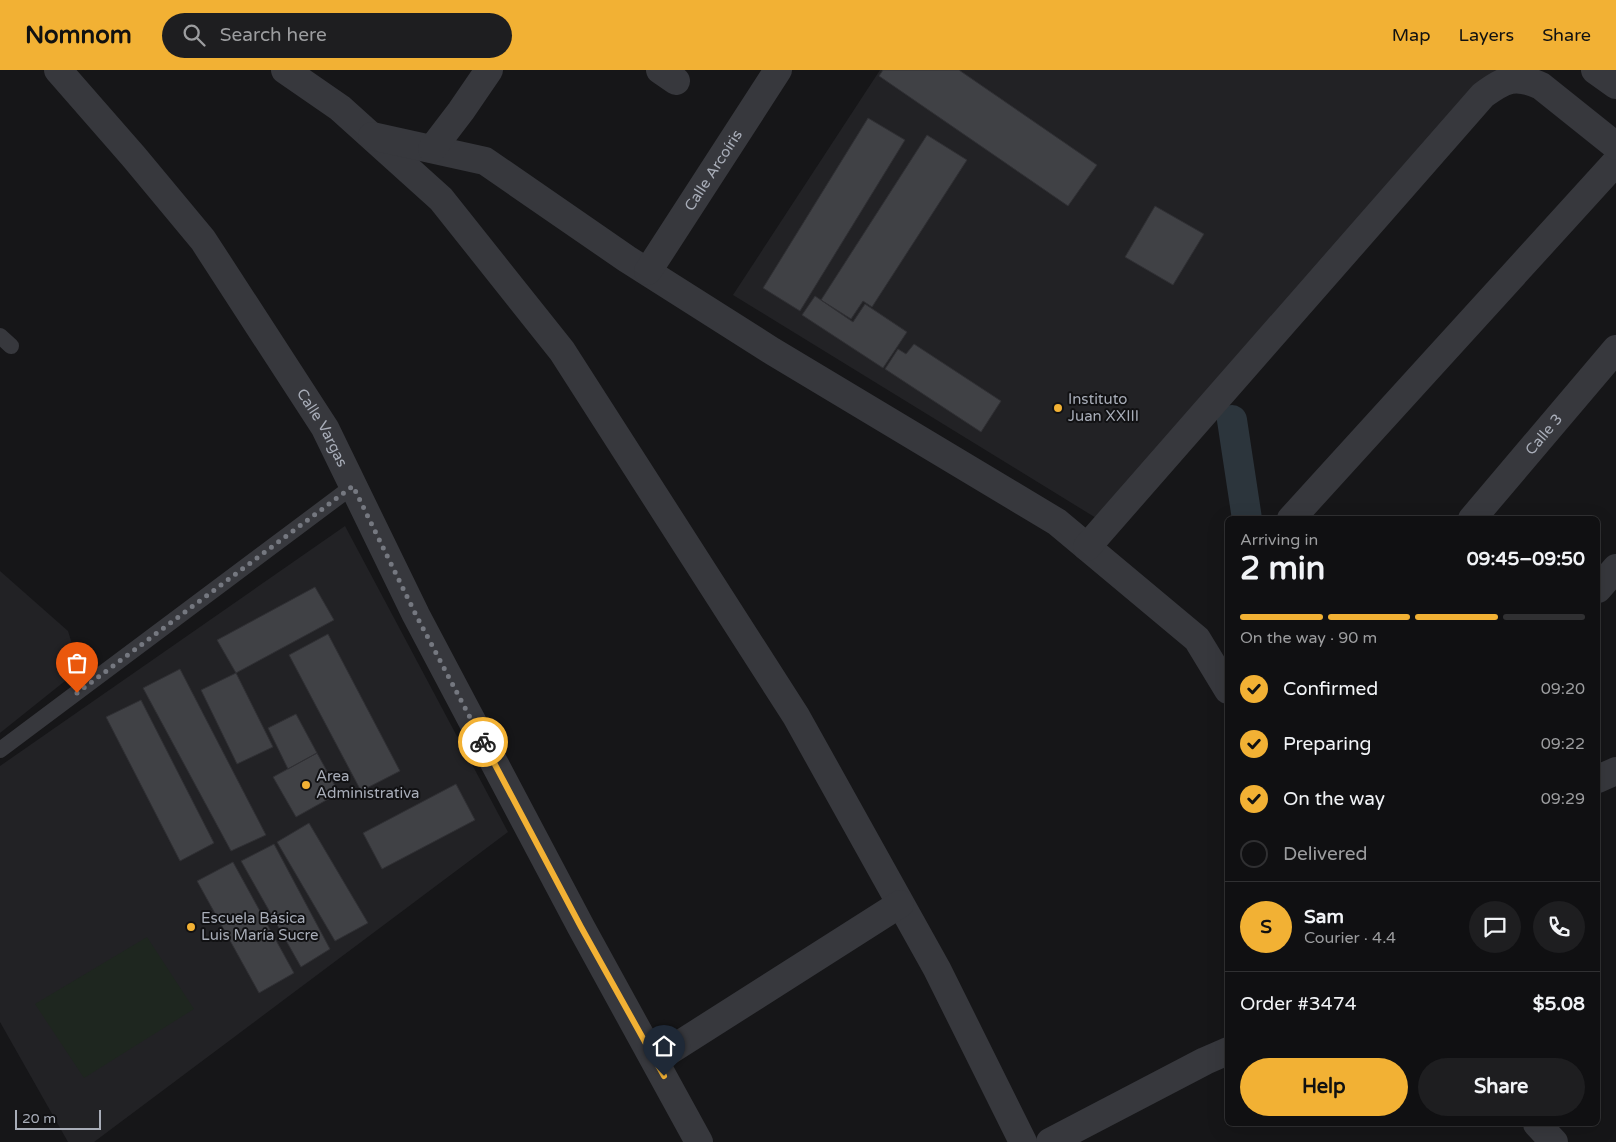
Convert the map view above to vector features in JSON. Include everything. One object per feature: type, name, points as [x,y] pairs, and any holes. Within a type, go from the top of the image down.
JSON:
[{"type":"street","name":"Calle Vargas","points":[[58,70],[203,240],[325,428],[420,624],[581,927],[699,1142]]},
{"type":"street","points":[[285,70],[340,108],[441,198],[562,351],[796,716],[937,969],[1023,1142]]},
{"type":"street","points":[[432,150],[489,70]]},
{"type":"street","name":"Calle Arcoíris","points":[[648,271],[778,70]]},
{"type":"street","points":[[1595,70],[1616,85]]},
{"type":"street","points":[[1087,547],[1483,95],[1500,83],[1509,80],[1530,81],[1541,86],[1616,146]]},
{"type":"street","points":[[371,136],[485,161],[627,259],[772,351],[1057,522],[1197,638],[1225,685]]},
{"type":"street","points":[[1294,516],[1616,162]]},
{"type":"street","name":"Calle 3","points":[[1475,516],[1616,349]]},
{"type":"street","points":[[1600,587],[1616,568]]},
{"type":"street","points":[[1600,778],[1616,771]]},
{"type":"street","points":[[655,1060],[900,904]]},
{"type":"street","points":[[1050,1142],[1225,1052]]},
{"type":"street","points":[[1539,1126],[1554,1142]]},
{"type":"lane","points":[[0,750],[353,486]]},
{"type":"shaded area","name":"Instituto Juan XXIII","points":[[880,70],[1498,70],[1101,521],[733,295]]},
{"type":"shaded area","name":"Escuela Básica Luis María Sucre","points":[[345,526],[508,832],[94,1142],[68,1142],[0,1022],[0,766]]},
{"type":"shaded area","points":[[0,571],[68,631],[80,669],[0,733]]},
{"type":"shaded area","points":[[147,937],[194,1009],[84,1078],[35,1004]]},
{"type":"building","points":[[883,70],[959,70],[1097,165],[1068,206],[879,76]]},
{"type":"building","points":[[868,118],[905,140],[800,311],[763,288]]},
{"type":"building","points":[[927,135],[967,160],[872,307],[863,301],[851,319],[821,300]]},
{"type":"building","points":[[1155,206],[1204,234],[1173,285],[1125,257]]},
{"type":"building","points":[[815,296],[853,322],[865,304],[907,332],[883,368],[802,315]]},
{"type":"building","points":[[914,344],[1001,401],[981,432],[885,369],[898,349],[906,354]]},
{"type":"building","points":[[315,587],[334,620],[236,673],[217,640]]},
{"type":"building","points":[[328,634],[400,771],[361,791],[289,655]]},
{"type":"building","points":[[180,669],[266,835],[231,851],[143,688]]},
{"type":"building","points":[[236,673],[273,747],[237,764],[201,690]]},
{"type":"building","points":[[141,700],[214,843],[180,861],[106,717]]},
{"type":"building","points":[[296,714],[317,753],[288,769],[268,728]]},
{"type":"building","name":"Area Administrativa","points":[[317,753],[339,793],[296,817],[273,777]]},
{"type":"building","points":[[456,784],[475,820],[382,869],[363,833]]},
{"type":"building","points":[[309,823],[368,923],[335,941],[277,842]]},
{"type":"building","points":[[274,844],[330,949],[301,967],[241,861]]},
{"type":"building","points":[[233,862],[294,973],[259,993],[197,881]]},
{"type":"waterway","points":[[1232,420],[1247,516]]},
{"type":"way so far","points":[[77,693],[353,486],[416,615],[483,742]]},
{"type":"place","name":"Instituto Juan XXIII","points":[[1058,408]]},
{"type":"place","name":"Area Administrativa","points":[[306,785]]},
{"type":"place","name":"Escuela Básica Luis María Sucre","points":[[191,927]]},
{"type":"route","points":[[483,742],[581,927],[664,1076]]}]
